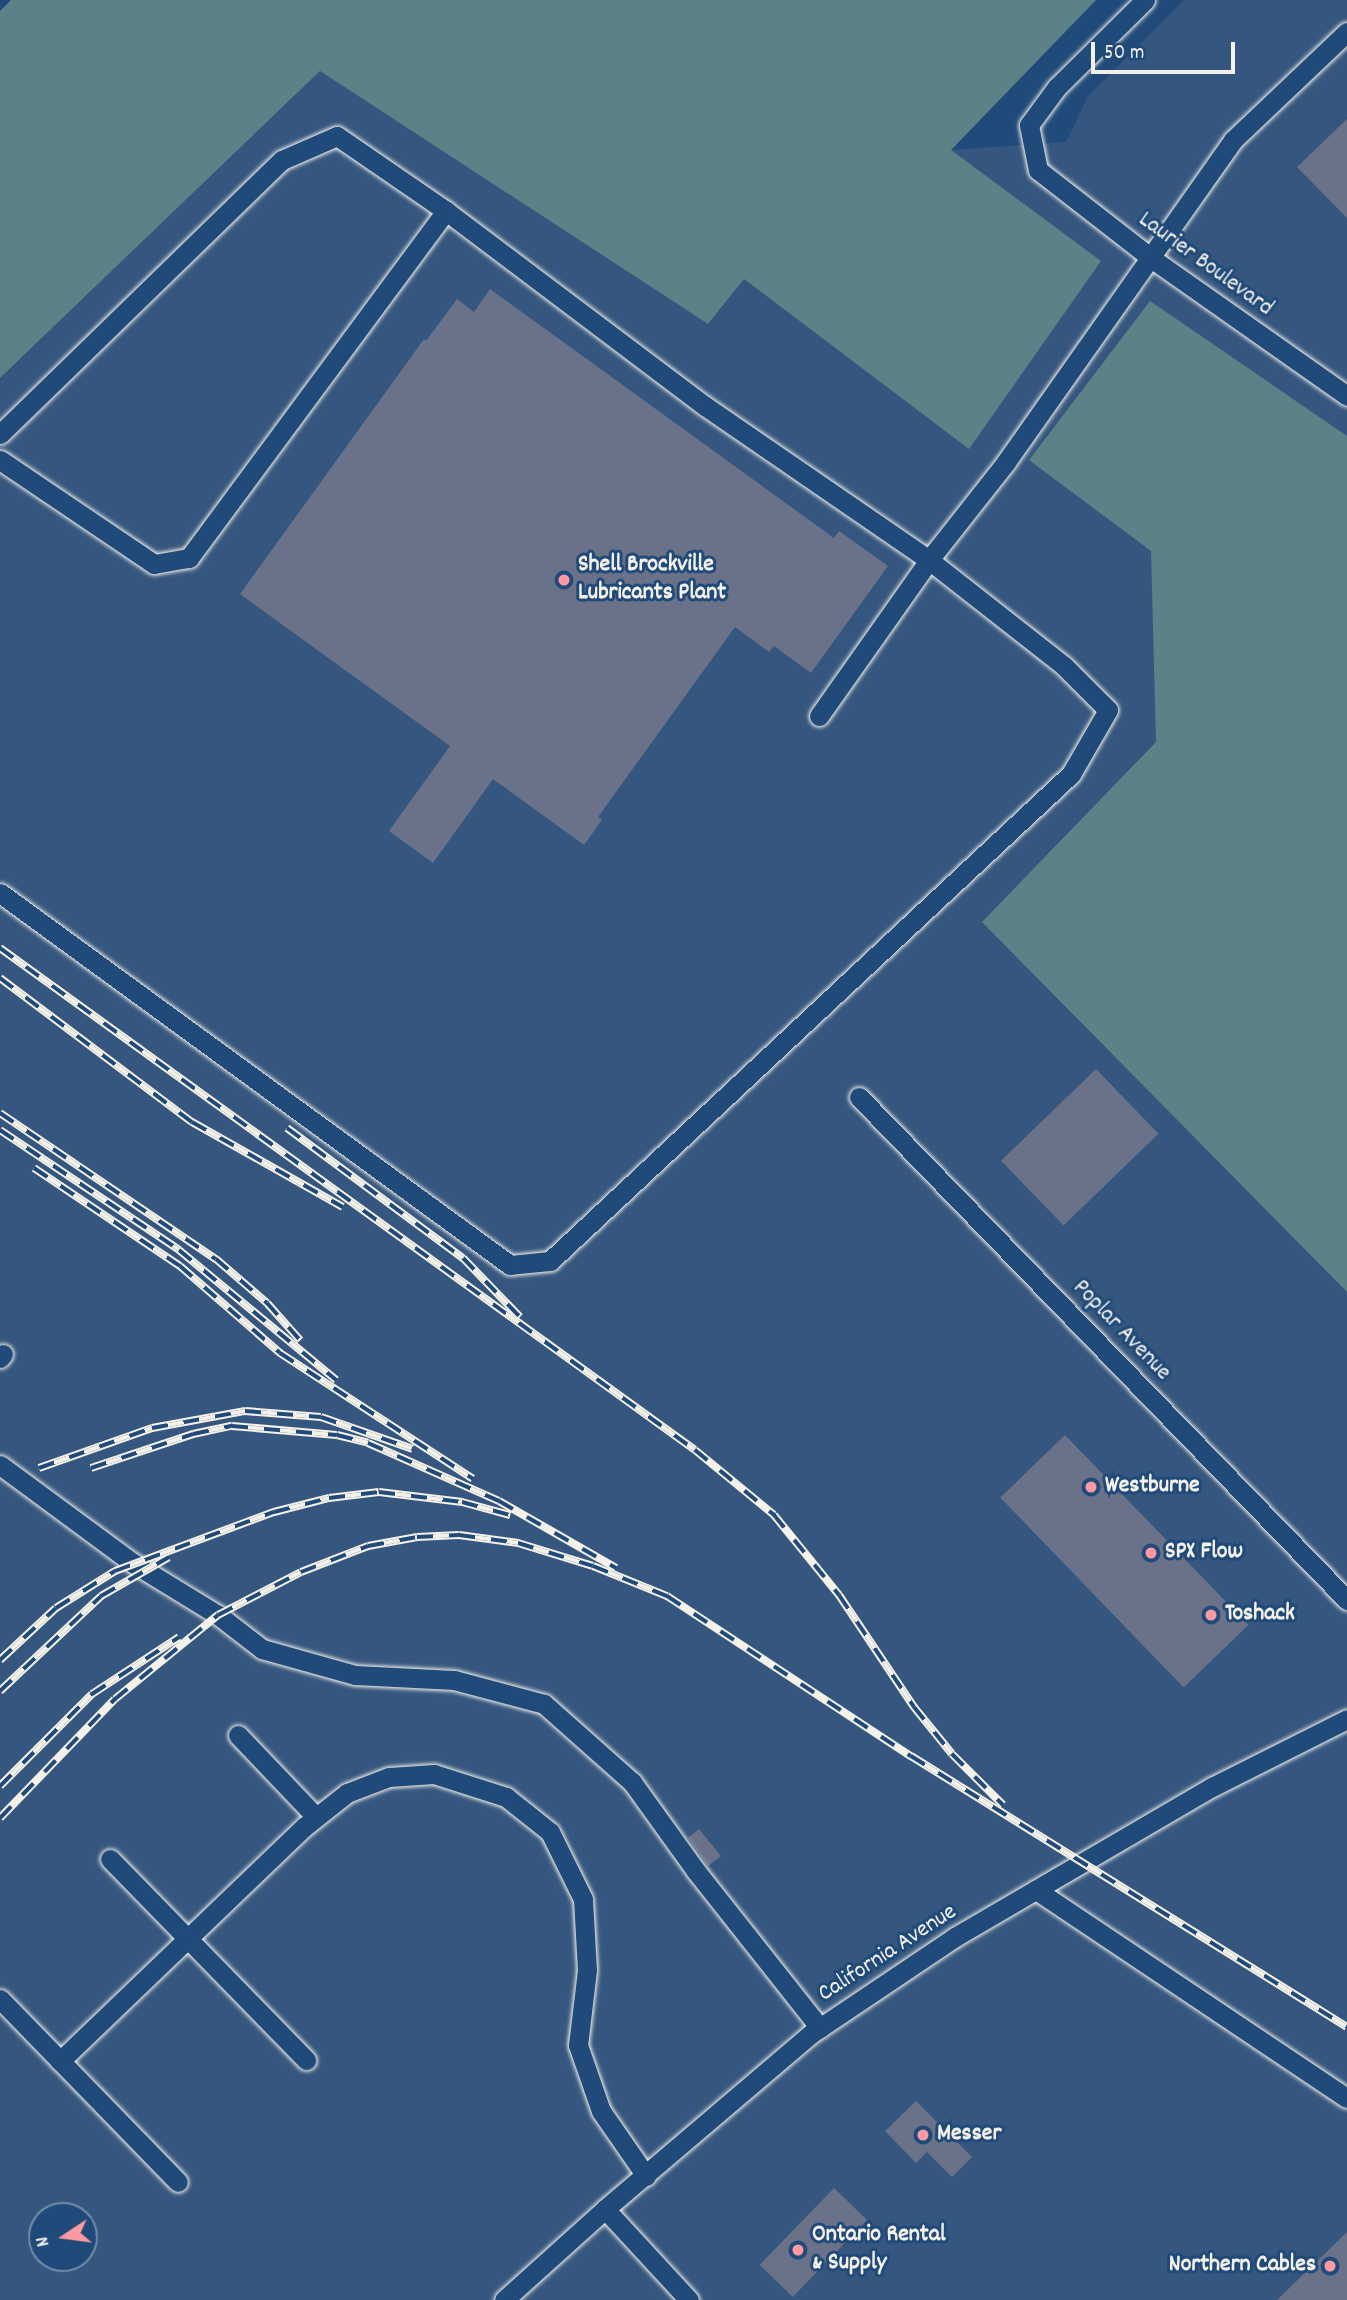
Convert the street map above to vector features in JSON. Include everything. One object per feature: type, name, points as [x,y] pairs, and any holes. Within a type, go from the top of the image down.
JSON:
[{"type":"street","name":"Laurier Boulevard","points":[[1145,0],[1057,87],[1029,125],[1038,170],[1151,258],[1347,396]]},
{"type":"street","points":[[819,716],[929,560],[1006,462],[1233,140],[1347,32]]},
{"type":"street","points":[[0,434],[282,160],[337,136],[446,211],[705,407],[929,560],[1064,666],[1108,710],[1071,774],[550,1261],[510,1265],[0,893]]},
{"type":"street","points":[[0,460],[154,564],[189,558],[446,211]]},
{"type":"street","name":"Poplar Avenue","points":[[859,1097],[1347,1600]]},
{"type":"street","points":[[0,1465],[133,1563],[218,1615],[262,1648],[355,1675],[454,1680],[544,1704],[632,1782],[696,1871],[820,2028]]},
{"type":"street","name":"California Avenue","points":[[505,2300],[605,2209],[820,2028],[956,1937],[1035,1890],[1212,1787],[1347,1718]]},
{"type":"street","points":[[238,1735],[316,1817]]},
{"type":"street","points":[[60,2061],[316,1817],[347,1793],[389,1777],[434,1774],[506,1797],[550,1832],[583,1899],[587,1970],[578,2045],[601,2111],[646,2176]]},
{"type":"street","points":[[110,1859],[306,2060]]},
{"type":"street","points":[[1035,1890],[1347,2098]]},
{"type":"street","points":[[0,1999],[178,2182]]},
{"type":"street","points":[[605,2209],[689,2300]]},
{"type":"shaded area","points":[[1184,0],[1347,0],[1347,2300],[0,2300],[0,378],[320,71],[708,324],[744,279],[950,150],[1066,142],[1088,96]]},
{"type":"green space","points":[[11,0],[1096,0],[951,150],[1101,261],[969,449],[744,279],[708,324],[320,71],[0,378],[0,11]]},
{"type":"green space","points":[[1150,301],[1347,436],[1347,1292],[982,922],[1156,742],[1151,551],[1029,460]]},
{"type":"building","points":[[1347,119],[1347,218],[1297,167]]},
{"type":"building","name":"Shell Brockville Lubricants Plant","points":[[490,289],[834,538],[839,531],[888,566],[811,673],[774,646],[769,652],[735,627],[598,817],[602,820],[584,845],[493,779],[433,863],[389,831],[450,746],[240,594],[424,339],[426,341],[457,299],[474,312]]},
{"type":"building","points":[[1096,1069],[1159,1134],[1064,1225],[1001,1161]]},
{"type":"building","points":[[1065,1435],[1248,1625],[1184,1687],[1000,1498]]},
{"type":"building","points":[[699,1829],[721,1856],[708,1866],[688,1838]]},
{"type":"building","points":[[916,2101],[972,2157],[952,2177],[927,2152],[916,2163],[885,2131]]},
{"type":"building","points":[[834,2188],[867,2220],[793,2297],[760,2265]]},
{"type":"building","name":"Northern Cables","points":[[1347,2232],[1347,2300],[1277,2300]]},
{"type":"railway","points":[[0,948],[695,1450],[774,1515],[839,1595],[914,1707],[952,1754],[1003,1805]]},
{"type":"railway","points":[[0,978],[192,1122],[343,1207]]},
{"type":"railway","points":[[0,1113],[216,1259],[267,1303],[300,1340]]},
{"type":"railway","points":[[287,1128],[463,1258],[520,1317]]},
{"type":"railway","points":[[0,1130],[179,1250],[336,1380]]},
{"type":"railway","points":[[34,1168],[180,1266],[280,1353],[473,1479]]},
{"type":"railway","points":[[39,1468],[152,1428],[245,1411],[321,1417],[413,1449]]},
{"type":"railway","points":[[91,1468],[193,1434],[232,1426],[337,1435],[368,1443],[499,1501],[616,1568]]},
{"type":"railway","points":[[0,1660],[56,1608],[115,1571],[274,1512],[329,1498],[379,1492],[462,1502],[510,1515]]},
{"type":"railway","points":[[0,1818],[115,1699],[218,1615],[301,1572],[368,1546],[417,1537],[459,1535],[518,1543],[593,1566],[667,1596],[911,1756],[1347,2027]]},
{"type":"railway","points":[[0,1691],[101,1596],[169,1557]]},
{"type":"railway","points":[[0,1786],[92,1694],[179,1637]]},
{"type":"place","name":"Shell Brockville Lubricants Plant","points":[[564,580]]},
{"type":"place","name":"Westburne","points":[[1091,1487]]},
{"type":"place","name":"SPX Flow","points":[[1151,1553]]},
{"type":"place","name":"Toshack","points":[[1211,1615]]},
{"type":"place","name":"Messer","points":[[923,2135]]},
{"type":"place","name":"Ontario Rental & Supply","points":[[798,2250]]},
{"type":"place","name":"Northern Cables","points":[[1330,2266]]}]
